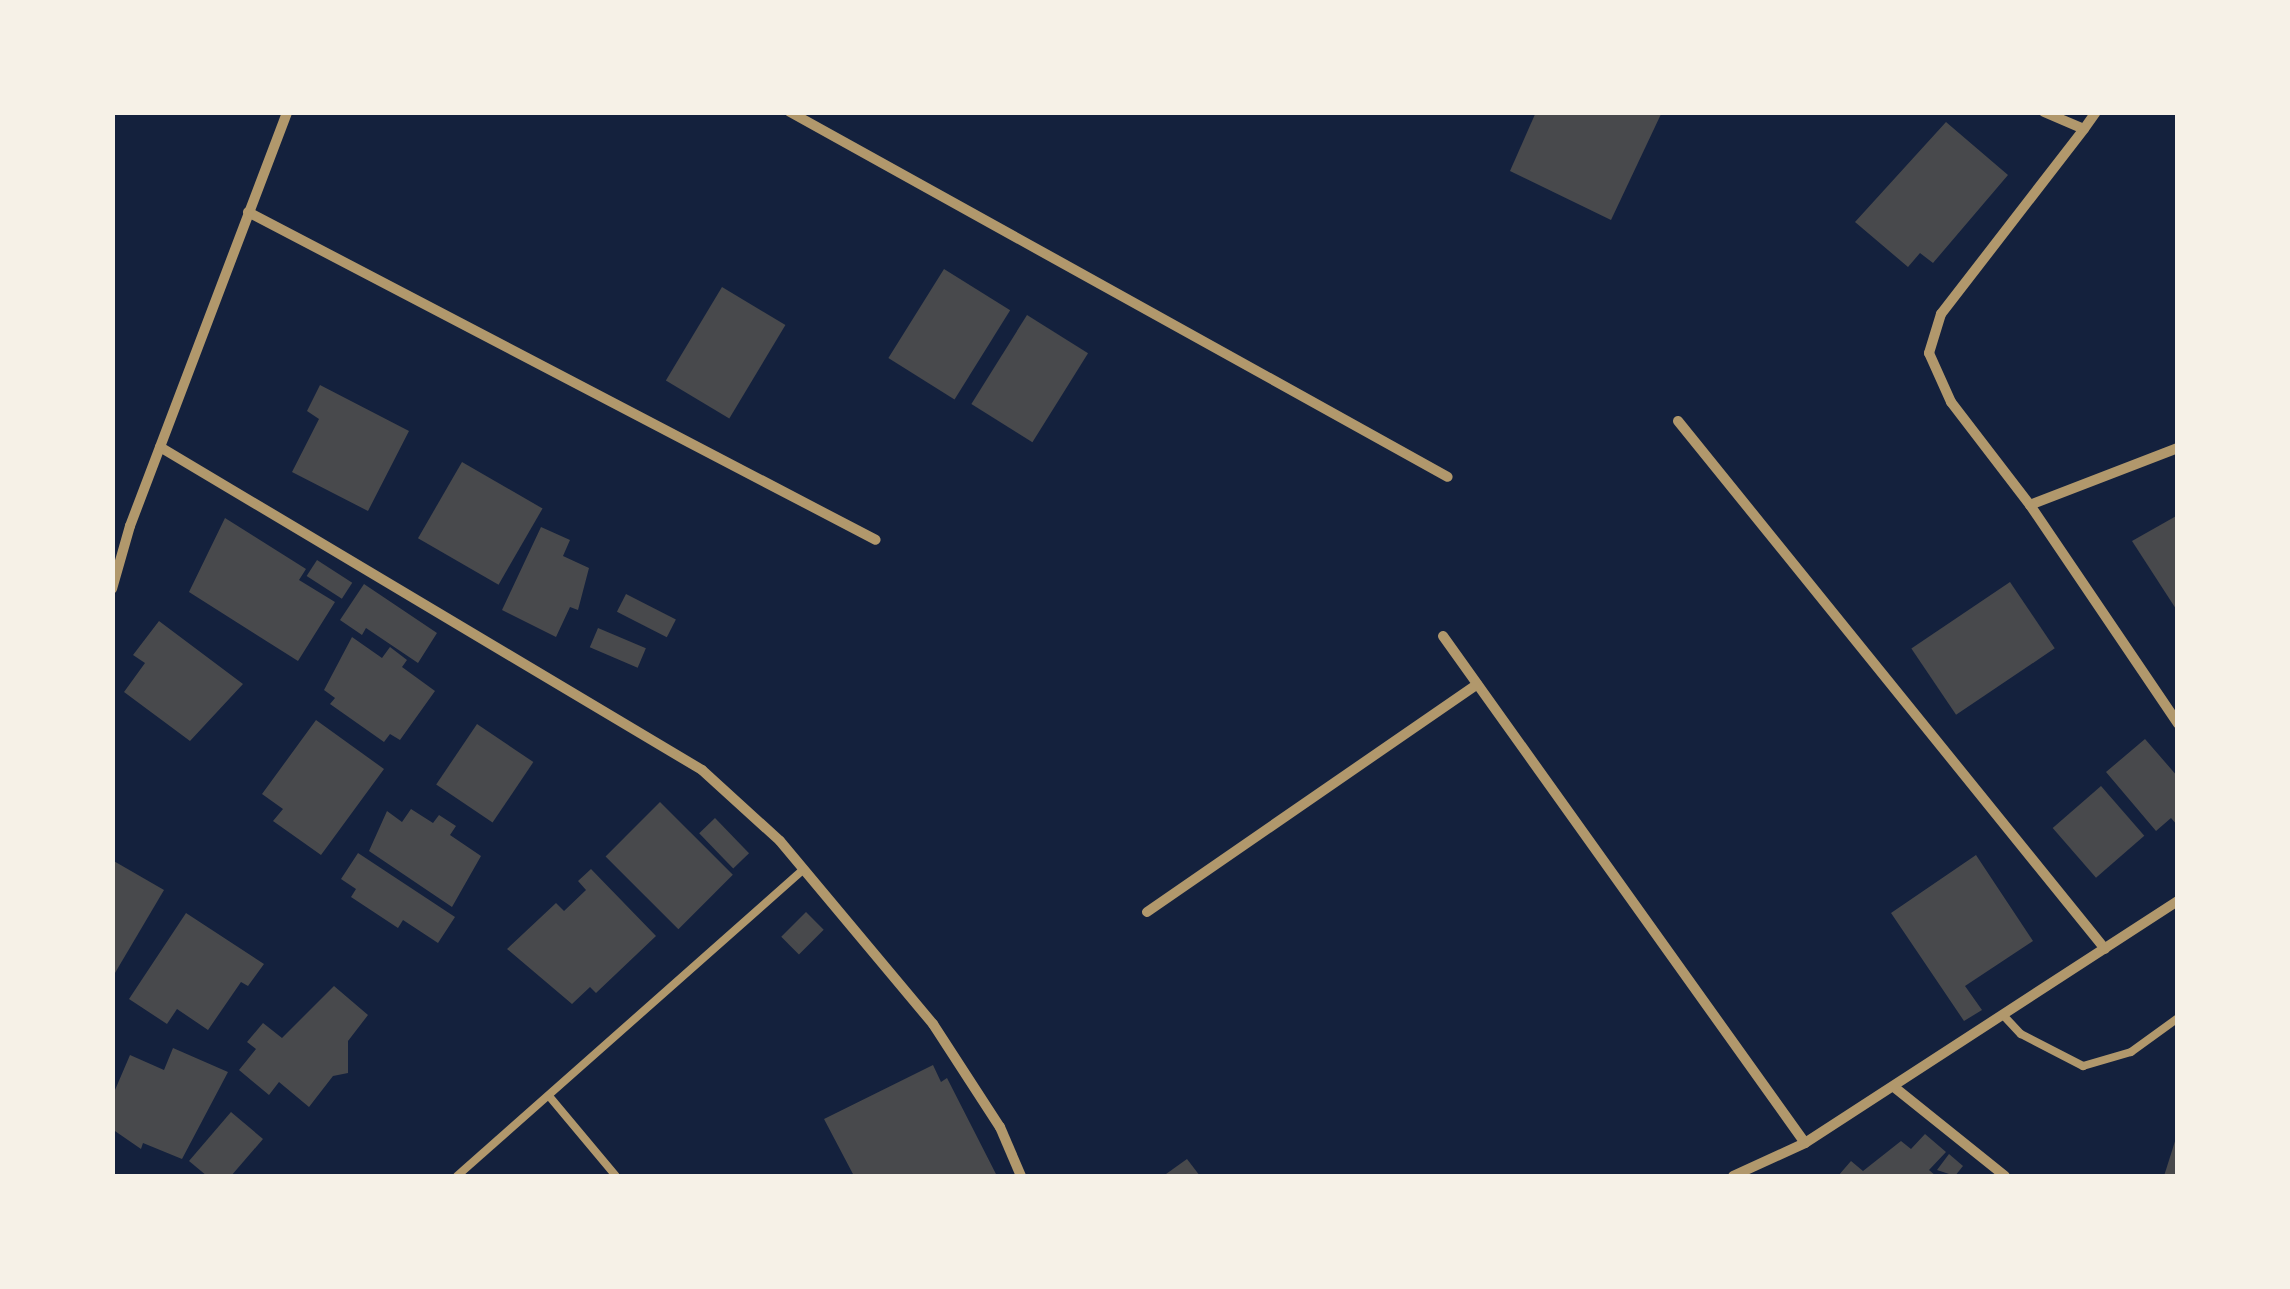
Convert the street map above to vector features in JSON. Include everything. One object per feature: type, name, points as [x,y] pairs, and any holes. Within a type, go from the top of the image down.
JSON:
[{"type":"street","points":[[112,590],[160,448],[287,112]]},
{"type":"street","points":[[790,112],[1448,478]]},
{"type":"street","points":[[2044,112],[2084,130]]},
{"type":"street","points":[[2096,112],[1941,314],[1929,354],[1952,402],[2030,505],[2178,724]]},
{"type":"street","points":[[248,212],[876,540]]},
{"type":"street","points":[[1678,421],[2105,948]]},
{"type":"street","points":[[160,448],[702,770],[803,870],[934,1024],[1000,1127],[1020,1176]]},
{"type":"street","points":[[2030,505],[2178,448]]},
{"type":"street","points":[[1443,636],[1805,1143]]},
{"type":"street","points":[[1148,912],[1478,684]]},
{"type":"street","points":[[1733,1176],[1805,1143],[2178,901]]},
{"type":"street","points":[[1894,1087],[2005,1176]]},
{"type":"lane","points":[[457,1176],[803,870]]},
{"type":"lane","points":[[2003,1015],[2022,1034],[2082,1066],[2131,1052],[2178,1018]]},
{"type":"lane","points":[[549,1096],[616,1176]]},
{"type":"building","points":[[1536,112],[1662,112],[1611,220],[1510,171]]},
{"type":"building","points":[[1946,122],[2008,175],[1933,263],[1920,253],[1908,267],[1855,222]]},
{"type":"building","points":[[944,269],[1010,310],[955,399],[888,358]]},
{"type":"building","points":[[722,287],[785,325],[729,419],[666,380]]},
{"type":"building","points":[[1027,315],[1088,353],[1032,442],[971,404]]},
{"type":"building","points":[[320,385],[409,431],[368,511],[292,472],[319,419],[307,411]]},
{"type":"building","points":[[462,462],[543,508],[499,585],[418,538]]},
{"type":"building","points":[[2178,515],[2178,612],[2132,541]]},
{"type":"building","points":[[225,518],[306,569],[299,580],[335,602],[298,661],[189,592]]},
{"type":"building","points":[[541,527],[570,540],[563,556],[589,568],[578,610],[570,607],[556,637],[502,610]]},
{"type":"building","points":[[317,560],[352,583],[342,599],[307,576]]},
{"type":"building","points":[[2010,582],[2055,648],[1956,715],[1911,649]]},
{"type":"building","points":[[364,584],[437,633],[418,663],[366,628],[362,635],[340,620]]},
{"type":"building","points":[[626,594],[676,619],[667,637],[617,612]]},
{"type":"building","points":[[159,621],[243,684],[190,741],[124,692],[145,663],[133,655]]},
{"type":"building","points":[[598,628],[646,648],[638,668],[590,647]]},
{"type":"building","points":[[352,637],[382,658],[390,647],[407,660],[402,667],[435,691],[400,740],[390,734],[384,742],[330,704],[335,698],[324,690]]},
{"type":"building","points":[[316,720],[384,769],[321,855],[273,821],[283,809],[262,794]]},
{"type":"building","points":[[477,724],[533,762],[493,823],[436,785]]},
{"type":"building","points":[[2145,739],[2178,777],[2178,826],[2171,818],[2156,831],[2106,772]]},
{"type":"building","points":[[2101,786],[2144,836],[2096,878],[2053,828]]},
{"type":"building","points":[[660,802],[733,875],[678,929],[606,856]]},
{"type":"building","points":[[411,809],[433,823],[439,815],[456,826],[450,835],[481,856],[452,907],[369,851],[387,811],[402,822]]},
{"type":"building","points":[[715,818],[749,853],[733,869],[699,833]]},
{"type":"building","points":[[358,853],[455,917],[438,943],[403,920],[398,928],[351,897],[356,889],[341,879]]},
{"type":"building","points":[[1976,855],[2033,941],[1965,986],[1982,1010],[1964,1021],[1891,913]]},
{"type":"building","points":[[112,860],[164,890],[112,978]]},
{"type":"building","points":[[591,869],[656,936],[596,993],[590,987],[572,1004],[507,949],[556,903],[564,911],[586,890],[578,881]]},
{"type":"building","points":[[806,912],[824,930],[799,954],[781,937]]},
{"type":"building","points":[[186,913],[264,964],[248,986],[241,982],[208,1030],[177,1009],[167,1024],[129,999]]},
{"type":"building","points":[[334,986],[368,1015],[348,1041],[348,1073],[333,1076],[309,1107],[279,1082],[269,1095],[239,1070],[256,1049],[247,1042],[263,1023],[282,1038]]},
{"type":"building","points":[[173,1048],[228,1072],[182,1159],[143,1143],[141,1149],[112,1129],[112,1097],[130,1055],[164,1070]]},
{"type":"building","points":[[933,1065],[941,1082],[947,1078],[997,1176],[854,1176],[824,1119]]},
{"type":"building","points":[[231,1112],[263,1139],[231,1176],[207,1176],[189,1161]]},
{"type":"building","points":[[1925,1134],[1946,1152],[1929,1170],[1936,1176],[1838,1176],[1851,1161],[1863,1171],[1901,1141],[1911,1149]]},
{"type":"building","points":[[2177,1135],[2178,1176],[2164,1176]]},
{"type":"building","points":[[1949,1154],[1963,1166],[1955,1176],[1937,1170]]},
{"type":"building","points":[[1187,1159],[1200,1176],[1166,1174]]}]
